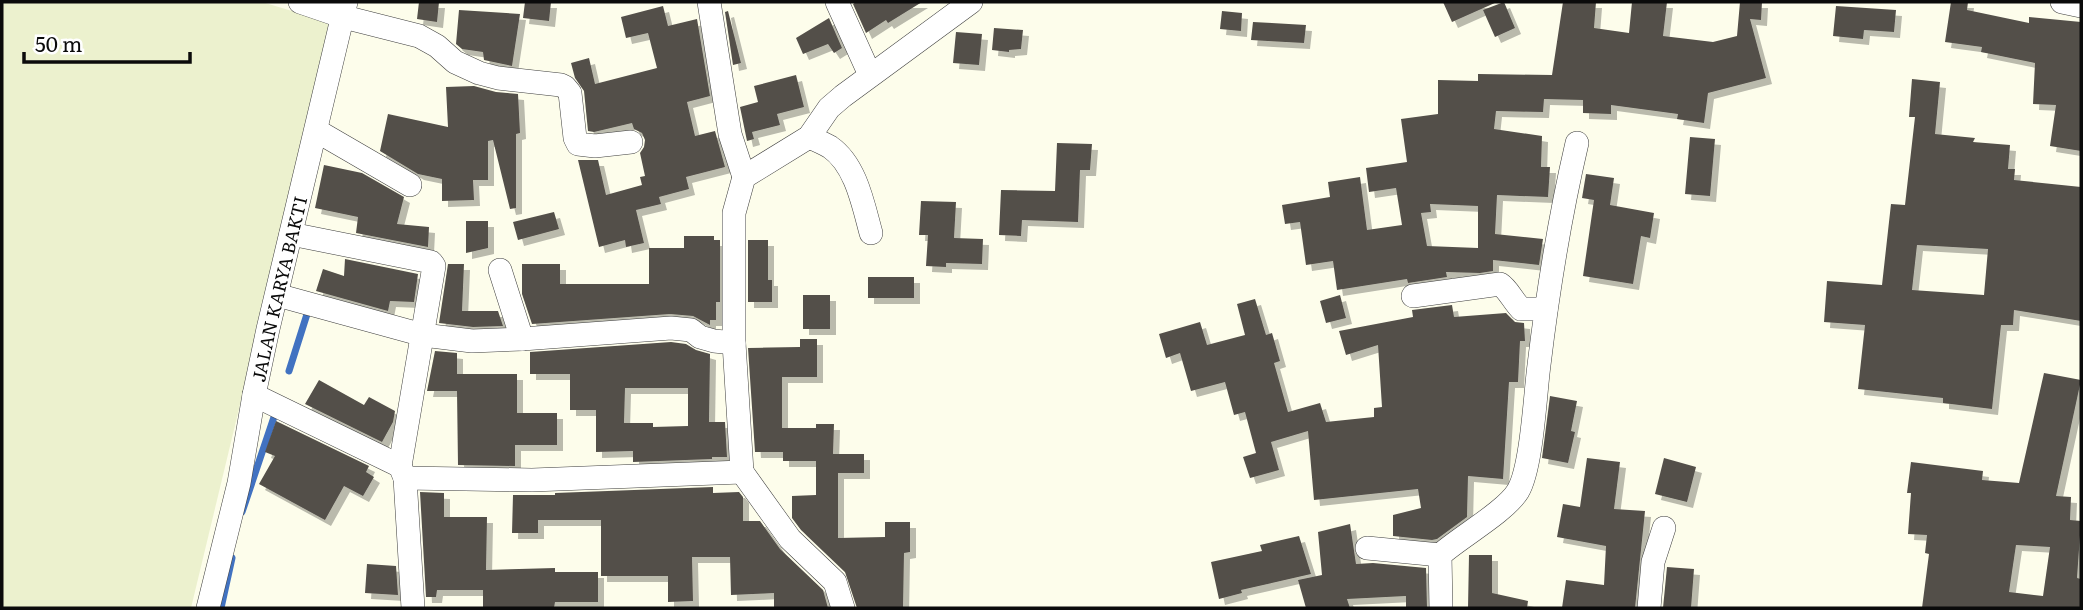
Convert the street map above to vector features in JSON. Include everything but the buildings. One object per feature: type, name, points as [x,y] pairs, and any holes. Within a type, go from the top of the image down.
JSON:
[{"type":"street","points":[[300,2],[345,9],[419,36],[437,46],[455,62],[479,73],[565,87],[570,93],[578,144],[596,146],[631,142]]},
{"type":"street","points":[[709,2],[730,134],[744,177],[734,214],[734,343],[741,472],[790,539],[835,582],[844,608]]},
{"type":"street","points":[[837,2],[870,75]]},
{"type":"street","points":[[744,177],[809,137],[829,108],[971,2]]},
{"type":"street","points":[[2062,2],[2081,6]]},
{"type":"street","name":"JALAN KARYA BAKTI","points":[[208,608],[239,483],[254,395],[345,9]]},
{"type":"street","points":[[317,131],[410,185]]},
{"type":"street","points":[[809,137],[830,147],[848,168],[872,233]]},
{"type":"street","points":[[1367,548],[1440,555],[1500,509],[1515,495],[1521,484],[1563,204],[1577,143]]},
{"type":"street","points":[[291,234],[431,262],[435,271],[403,472],[413,608]]},
{"type":"street","points":[[500,270],[522,340]]},
{"type":"street","points":[[1413,296],[1500,284],[1506,287],[1512,301],[1521,309],[1546,309]]},
{"type":"street","points":[[277,295],[423,335],[472,341],[522,340],[671,328],[691,330],[700,337],[713,341],[734,343]]},
{"type":"street","points":[[254,395],[403,472],[532,480],[741,472]]},
{"type":"street","points":[[1648,608],[1653,562],[1664,528]]},
{"type":"street","points":[[1440,555],[1441,608]]},
{"type":"green space","points":[[2,2],[262,2],[332,23],[191,608],[2,608]]},
{"type":"waterway","points":[[289,371],[308,311]]},
{"type":"waterway","points":[[242,512],[274,417]]},
{"type":"waterway","points":[[221,608],[232,558]]}]
